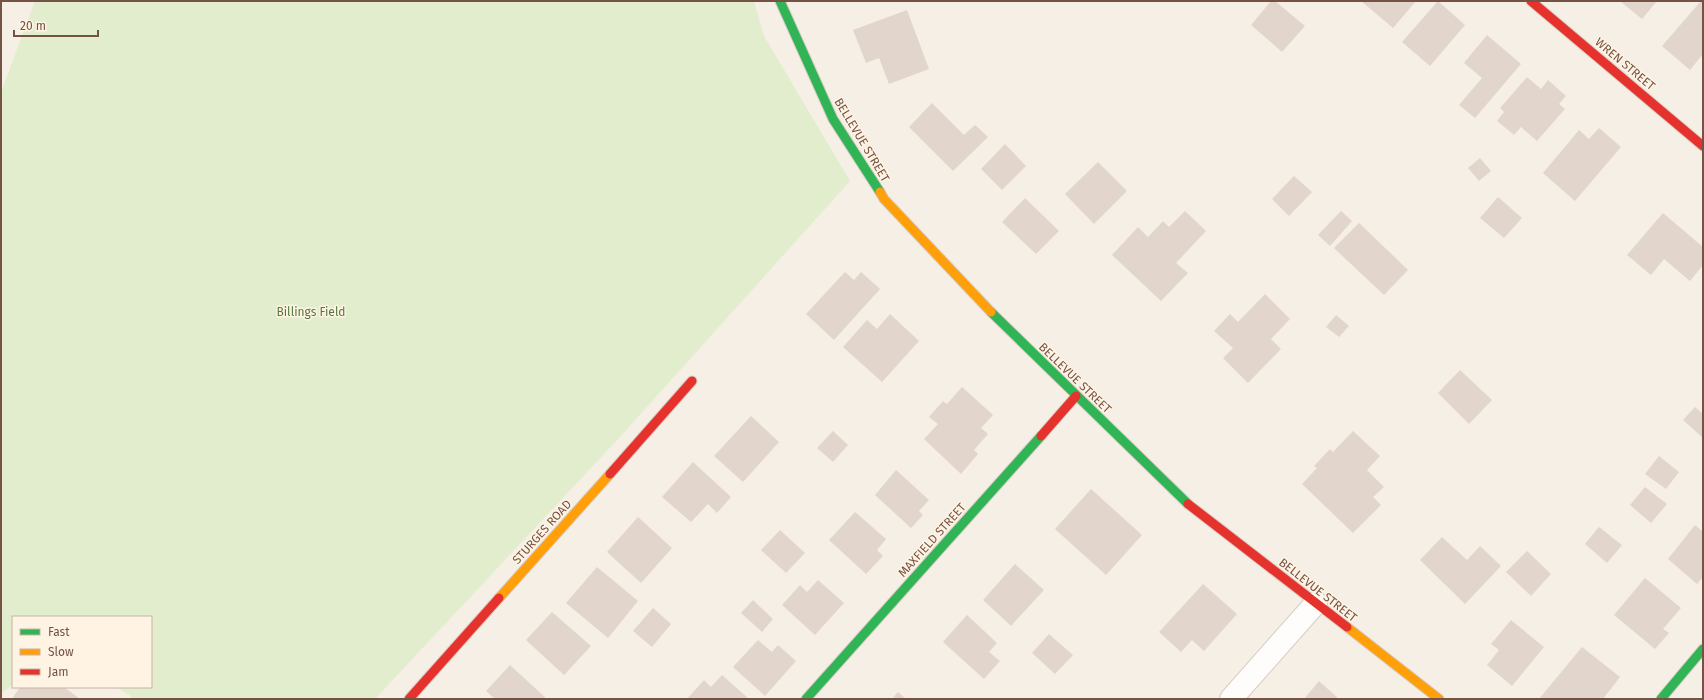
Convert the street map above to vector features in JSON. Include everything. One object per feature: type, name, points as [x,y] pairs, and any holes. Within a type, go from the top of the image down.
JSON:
[{"type":"street","name":"BELLEVUE STREET","points":[[780,1],[833,119],[884,199],[969,290],[1182,499],[1439,699]]},
{"type":"street","name":"WREN STREET","points":[[1531,1],[1703,146]]},
{"type":"street","name":"STURGES ROAD","points":[[409,699],[692,381]]},
{"type":"street","name":"MAXFIELD STREET","points":[[806,699],[1076,396]]},
{"type":"street","points":[[1231,699],[1316,603]]},
{"type":"street","points":[[1661,699],[1703,649]]},
{"type":"green space","name":"Billings Field","points":[[35,1],[754,1],[764,36],[850,181],[618,439],[375,699],[130,699],[131,696],[118,688],[152,688],[152,616],[12,616],[12,685],[1,694],[1,92]]},
{"type":"building","points":[[1271,1],[1275,1],[1305,26],[1282,52],[1251,25]]},
{"type":"building","points":[[1361,1],[1416,1],[1393,28]]},
{"type":"building","points":[[1438,1],[1465,25],[1430,66],[1402,42]]},
{"type":"building","points":[[1620,1],[1657,1],[1642,19]]},
{"type":"building","points":[[1701,1],[1703,1],[1703,54],[1690,70],[1662,46]]},
{"type":"building","points":[[907,10],[929,69],[889,84],[879,58],[866,63],[853,30]]},
{"type":"building","points":[[1487,35],[1521,64],[1475,118],[1459,105],[1482,78],[1464,63]]},
{"type":"building","points":[[1527,77],[1541,89],[1548,80],[1566,96],[1559,104],[1565,109],[1537,141],[1521,127],[1514,135],[1497,121],[1504,112],[1500,108]]},
{"type":"building","points":[[932,103],[964,135],[975,125],[988,137],[953,171],[909,127]]},
{"type":"building","points":[[1599,128],[1621,147],[1575,201],[1543,173],[1579,130],[1589,139]]},
{"type":"building","points":[[1005,144],[1026,166],[1002,190],[981,169]]},
{"type":"building","points":[[1480,158],[1491,171],[1479,181],[1468,168]]},
{"type":"building","points":[[1098,162],[1127,191],[1094,224],[1065,194]]},
{"type":"building","points":[[1294,176],[1312,192],[1289,216],[1272,199]]},
{"type":"building","points":[[1498,197],[1522,218],[1504,238],[1480,218]]},
{"type":"building","points":[[1025,198],[1059,231],[1036,254],[1002,222]]},
{"type":"building","points":[[1185,211],[1206,231],[1176,263],[1188,273],[1161,301],[1112,255],[1138,227],[1148,237],[1163,221],[1169,227]]},
{"type":"building","points":[[1341,211],[1352,221],[1330,246],[1318,235]]},
{"type":"building","points":[[1663,213],[1703,247],[1703,265],[1690,281],[1664,259],[1651,275],[1627,255]]},
{"type":"building","points":[[1359,223],[1408,270],[1384,295],[1334,248]]},
{"type":"building","points":[[845,272],[854,280],[861,272],[880,289],[834,340],[806,314]]},
{"type":"building","points":[[1265,294],[1290,319],[1271,339],[1281,349],[1248,383],[1223,358],[1233,348],[1214,331],[1230,314],[1238,322]]},
{"type":"building","points":[[890,314],[919,341],[882,382],[843,347],[867,320],[877,329]]},
{"type":"building","points":[[1336,315],[1349,326],[1339,337],[1326,327]]},
{"type":"building","points":[[1460,370],[1492,400],[1469,424],[1438,393]]},
{"type":"building","points":[[962,387],[993,415],[981,428],[988,434],[974,450],[978,454],[961,474],[924,439],[938,424],[929,417],[943,401],[947,404]]},
{"type":"building","points":[[1695,407],[1703,414],[1703,438],[1683,420]]},
{"type":"building","points":[[751,416],[779,442],[743,482],[714,456]]},
{"type":"building","points":[[833,431],[848,445],[833,462],[817,448]]},
{"type":"building","points":[[1353,431],[1380,456],[1367,470],[1384,487],[1373,497],[1381,505],[1353,533],[1302,484],[1317,468],[1314,466],[1330,449],[1333,452]]},
{"type":"building","points":[[1659,456],[1679,472],[1666,489],[1645,474]]},
{"type":"building","points":[[693,462],[731,497],[717,513],[708,504],[691,522],[662,497]]},
{"type":"building","points":[[896,470],[929,500],[919,511],[923,515],[911,528],[875,495]]},
{"type":"building","points":[[1645,487],[1667,504],[1651,523],[1630,505]]},
{"type":"building","points":[[1091,489],[1142,535],[1106,575],[1055,529]]},
{"type":"building","points":[[855,512],[886,539],[877,550],[883,556],[866,574],[829,540]]},
{"type":"building","points":[[638,517],[672,548],[641,583],[607,552]]},
{"type":"building","points":[[1695,525],[1703,532],[1703,577],[1697,584],[1668,559]]},
{"type":"building","points":[[1599,527],[1622,545],[1607,563],[1585,544]]},
{"type":"building","points":[[780,530],[805,553],[786,573],[761,550]]},
{"type":"building","points":[[1442,537],[1467,560],[1480,546],[1501,566],[1465,604],[1420,560]]},
{"type":"building","points":[[1527,551],[1551,574],[1531,596],[1506,572]]},
{"type":"building","points":[[1015,564],[1044,590],[1011,626],[983,600]]},
{"type":"building","points":[[597,567],[638,601],[608,638],[566,603]]},
{"type":"building","points":[[1645,578],[1681,608],[1663,629],[1669,633],[1655,649],[1614,615]]},
{"type":"building","points":[[818,580],[844,603],[815,635],[782,605],[800,585],[807,592]]},
{"type":"building","points":[[1203,584],[1237,614],[1204,651],[1192,640],[1181,652],[1159,632]]},
{"type":"building","points":[[753,600],[773,619],[762,632],[741,613]]},
{"type":"building","points":[[653,608],[671,624],[652,647],[633,631]]},
{"type":"building","points":[[552,612],[591,646],[564,675],[526,640]]},
{"type":"building","points":[[967,615],[997,643],[989,652],[1000,661],[984,679],[943,642]]},
{"type":"building","points":[[1511,620],[1544,647],[1512,686],[1487,665],[1499,650],[1491,644]]},
{"type":"building","points":[[1049,634],[1073,655],[1055,674],[1032,653]]},
{"type":"building","points":[[758,640],[772,652],[778,645],[796,661],[765,696],[733,667]]},
{"type":"building","points":[[1582,647],[1620,677],[1603,699],[1539,699]]},
{"type":"building","points":[[510,665],[547,699],[495,699],[486,691]]},
{"type":"building","points":[[722,675],[749,699],[687,699],[704,680],[711,687]]},
{"type":"building","points":[[1319,681],[1339,699],[1304,699]]},
{"type":"building","points":[[19,688],[65,688],[80,699],[12,699]]},
{"type":"building","points":[[898,692],[906,699],[892,699]]},
{"type":"traffic: fast","points":[[780,1],[833,119],[880,192]]},
{"type":"traffic: fast","points":[[991,312],[1188,504]]},
{"type":"traffic: fast","points":[[806,699],[1041,436]]},
{"type":"traffic: fast","points":[[1661,699],[1703,649]]},
{"type":"traffic: slow","points":[[880,192],[884,199],[991,312]]},
{"type":"traffic: slow","points":[[499,598],[610,474]]},
{"type":"traffic: slow","points":[[1347,627],[1439,699]]},
{"type":"traffic: jam","points":[[1531,1],[1703,146]]},
{"type":"traffic: jam","points":[[610,474],[692,381]]},
{"type":"traffic: jam","points":[[1041,436],[1076,396]]},
{"type":"traffic: jam","points":[[1188,504],[1347,627]]},
{"type":"traffic: jam","points":[[409,699],[499,598]]}]
